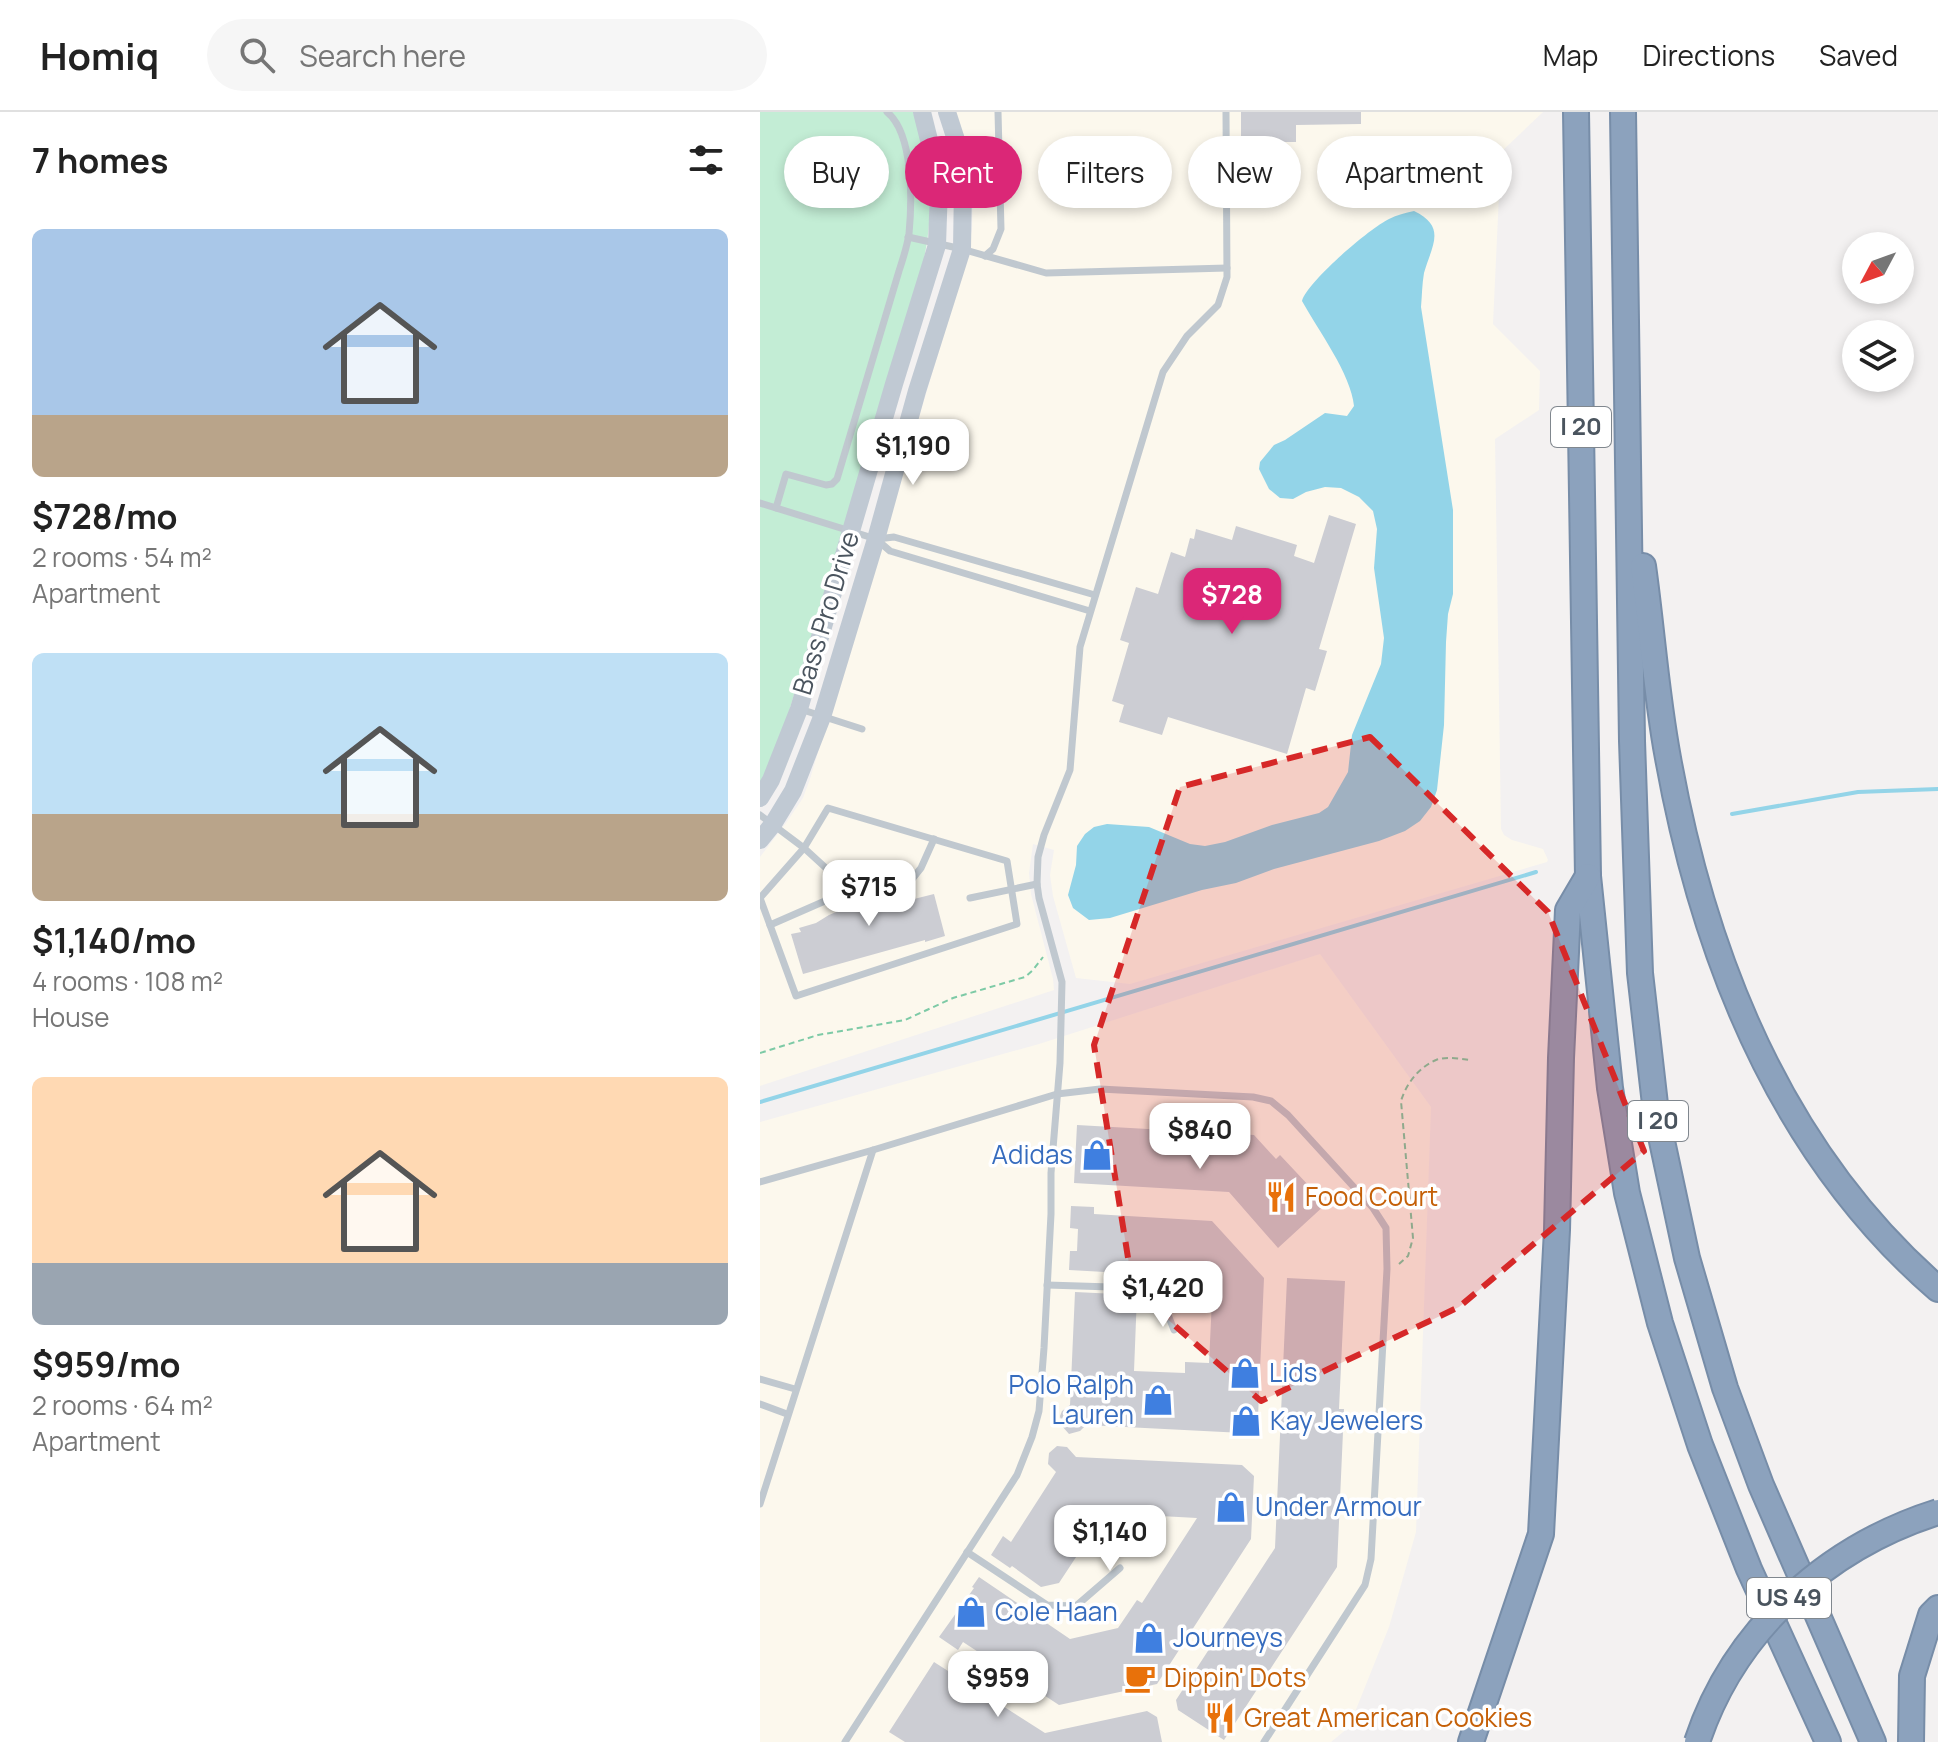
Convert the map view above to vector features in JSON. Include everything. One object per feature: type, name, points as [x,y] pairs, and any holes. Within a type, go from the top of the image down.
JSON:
[{"type":"highway","name":"I 20","points":[[1576,112],[1588,876],[1610,1088],[1627,1193],[1660,1323],[1700,1445],[1738,1541],[1828,1742]]},
{"type":"highway","name":"I 20","points":[[1623,112],[1632,741],[1640,973],[1656,1113],[1687,1258],[1725,1388],[1761,1485],[1873,1742]]},
{"type":"highway","points":[[1628,462],[1668,759],[1690,854],[1734,994],[1768,1072],[1820,1158],[1876,1228],[1938,1289]]},
{"type":"highway","points":[[1471,1742],[1541,1534],[1557,1230],[1568,910],[1588,876]]},
{"type":"highway","name":"US 49","points":[[1697,1742],[1731,1670],[1757,1632],[1789,1598],[1833,1562],[1865,1542],[1938,1512]]},
{"type":"highway","points":[[1911,1742],[1912,1676],[1931,1615],[1938,1608]]},
{"type":"street","name":"Bass Pro Drive","points":[[760,798],[771,780],[799,709],[937,245],[939,187],[922,112]]},
{"type":"street","name":"Bass Pro Drive","points":[[760,840],[766,819],[793,791],[822,717],[917,391],[962,249],[963,185],[958,146],[947,112]]},
{"type":"lane","points":[[776,508],[786,474],[826,485],[837,479],[908,237],[911,196],[906,153],[902,136],[887,112]]},
{"type":"lane","points":[[985,256],[993,249],[1001,229],[998,112]]},
{"type":"lane","points":[[858,1742],[847,1739],[1017,1475],[1039,1411],[1062,982],[1039,898],[1038,857],[1070,770],[1080,647],[1163,372],[1187,336],[1218,305],[1227,277],[1226,112]]},
{"type":"lane","points":[[908,237],[1046,273],[1227,268]]},
{"type":"lane","points":[[760,503],[876,539],[890,551],[1090,611]]},
{"type":"lane","points":[[876,539],[894,537],[1095,595]]},
{"type":"lane","points":[[799,709],[862,729]]},
{"type":"lane","points":[[828,808],[1007,861],[1017,924],[796,996],[760,898],[804,848],[828,808]]},
{"type":"lane","points":[[766,819],[850,890]]},
{"type":"lane","points":[[909,883],[921,868],[934,839]]},
{"type":"lane","points":[[970,898],[1037,884]]},
{"type":"lane","points":[[770,925],[850,890],[884,889]]},
{"type":"lane","points":[[760,1182],[1057,1094],[1100,1089],[1253,1097],[1271,1101],[1288,1115],[1373,1208],[1386,1228],[1387,1269],[1371,1559],[1365,1585],[1264,1742]]},
{"type":"lane","points":[[760,1504],[873,1150]]},
{"type":"lane","points":[[1047,1285],[1143,1288],[1163,1302],[1174,1330]]},
{"type":"lane","points":[[760,1379],[795,1389]]},
{"type":"lane","points":[[760,1404],[787,1414]]},
{"type":"lane","points":[[967,1552],[1047,1605],[1076,1606],[1120,1568]]},
{"type":"path","points":[[760,1053],[818,1035],[905,1020],[953,998],[1025,977],[1054,949]]},
{"type":"path","points":[[1387,1269],[1406,1259],[1413,1238],[1401,1101],[1405,1090],[1436,1060],[1471,1060]]},
{"type":"highlighted area","points":[[1370,737],[1548,912],[1644,1151],[1459,1307],[1261,1401],[1133,1289],[1094,1045],[1180,787]]},
{"type":"shaded area","points":[[956,112],[1543,112],[1512,142],[1512,136],[1317,136],[1317,208],[1498,208],[1493,324],[1540,371],[1539,410],[1495,439],[1501,829],[1512,840],[1543,849],[1548,860],[1130,984],[1076,978],[1053,896],[1050,875],[1054,850],[1033,844],[1029,873],[1031,894],[1054,990],[760,1086],[760,857],[803,798],[810,779],[963,271],[972,230],[972,208],[1022,208],[1022,136],[963,136]]},
{"type":"shaded area","points":[[1320,954],[1431,1107],[1416,1532],[1389,1627],[1349,1727],[1331,1742],[760,1742],[760,1122],[1039,1044]]},
{"type":"green space","points":[[760,112],[913,112],[919,136],[905,136],[905,208],[930,208],[924,259],[779,745],[760,787]]},
{"type":"water","points":[[1414,211],[1424,217],[1434,230],[1433,245],[1424,273],[1421,307],[1453,510],[1453,594],[1446,642],[1444,725],[1437,790],[1431,807],[1420,821],[1405,831],[1379,841],[1110,918],[1089,920],[1073,908],[1068,895],[1076,865],[1077,846],[1094,827],[1107,824],[1149,827],[1190,844],[1205,846],[1225,842],[1319,813],[1328,807],[1348,772],[1352,735],[1381,664],[1384,638],[1374,568],[1377,529],[1373,511],[1359,497],[1341,488],[1325,487],[1293,499],[1280,498],[1269,489],[1259,469],[1260,462],[1274,445],[1325,413],[1347,416],[1354,406],[1347,380],[1302,301],[1306,292],[1340,256],[1368,233],[1389,219]]},
{"type":"building","points":[[1241,112],[1361,112],[1361,124],[1296,125],[1296,136],[1241,136]]},
{"type":"building","points":[[1329,515],[1356,524],[1319,649],[1327,651],[1315,691],[1306,688],[1287,754],[1168,717],[1162,735],[1119,722],[1124,705],[1112,701],[1129,643],[1120,640],[1136,587],[1158,594],[1171,552],[1185,557],[1196,529],[1232,540],[1236,526],[1297,545],[1294,556],[1314,563]]},
{"type":"building","points":[[906,871],[903,885],[911,889],[914,899],[934,894],[945,936],[803,974],[791,934],[801,932],[799,928],[850,906],[888,904],[886,895],[890,888],[882,883],[881,878]]},
{"type":"building","points":[[1077,1125],[1254,1135],[1276,1159],[1280,1155],[1326,1204],[1278,1248],[1229,1192],[1074,1183]]},
{"type":"building","points":[[1071,1206],[1094,1207],[1094,1214],[1212,1221],[1264,1278],[1258,1417],[1243,1433],[1086,1425],[1080,1431],[1069,1434],[1062,1426],[1060,1416],[1070,1405],[1075,1292],[1137,1295],[1134,1371],[1185,1373],[1185,1362],[1209,1363],[1213,1278],[1069,1270],[1070,1251],[1077,1251],[1078,1229],[1070,1228]]},
{"type":"building","points":[[1287,1278],[1345,1281],[1339,1409],[1344,1409],[1337,1567],[1224,1740],[1178,1710],[1176,1700],[1275,1548]]},
{"type":"building","points":[[1057,1446],[1067,1447],[1076,1457],[1242,1465],[1254,1476],[1251,1539],[1157,1684],[1059,1705],[963,1642],[958,1650],[939,1637],[979,1577],[1070,1639],[1118,1628],[1137,1600],[1142,1603],[1197,1518],[1105,1513],[1059,1583],[1041,1587],[991,1555],[1003,1536],[1011,1542],[1056,1472],[1048,1464],[1049,1453]]},
{"type":"building","points":[[934,1662],[1045,1733],[1147,1711],[1157,1717],[1162,1742],[905,1742],[889,1732]]},
{"type":"waterway","points":[[1732,814],[1858,792],[1938,789]]},
{"type":"waterway","points":[[760,1102],[1536,872]]},
{"type":"place","name":"Adidas","points":[[1097,1155]]},
{"type":"place","name":"Food Court","points":[[1281,1197]]},
{"type":"place","name":"Lids","points":[[1245,1373]]},
{"type":"place","name":"Polo Ralph Lauren","points":[[1158,1400]]},
{"type":"place","name":"Kay Jewelers","points":[[1246,1421]]},
{"type":"place","name":"Under Armour","points":[[1231,1507]]},
{"type":"place","name":"Cole Haan","points":[[971,1612]]},
{"type":"place","name":"Journeys","points":[[1149,1638]]},
{"type":"place","name":"Dippin' Dots","points":[[1140,1678]]},
{"type":"place","name":"Great American Cookies","points":[[1220,1718]]}]
